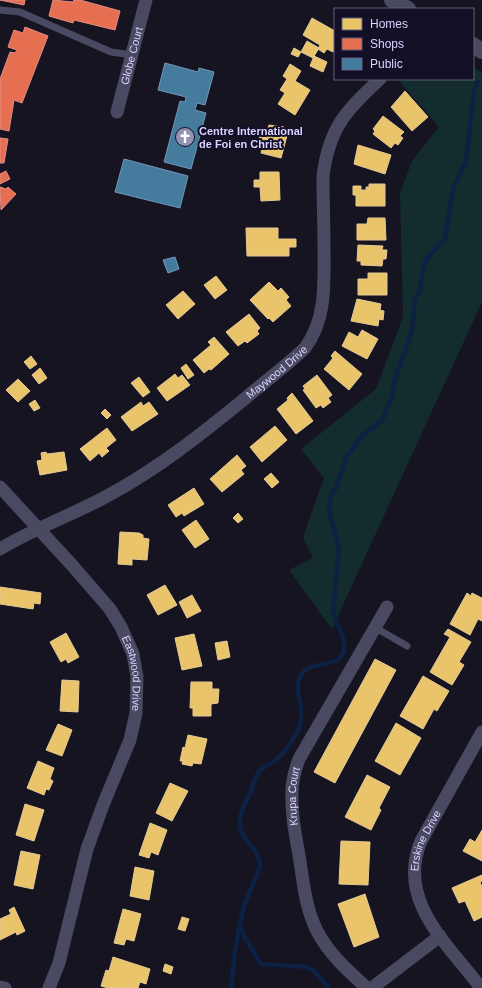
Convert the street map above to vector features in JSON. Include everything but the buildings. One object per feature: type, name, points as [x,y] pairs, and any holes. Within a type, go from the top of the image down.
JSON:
[{"type":"street","name":"Globe Court","points":[[118,112],[146,0]]},
{"type":"street","points":[[392,0],[406,8]]},
{"type":"street","name":"Maywood Drive","points":[[0,549],[18,538],[109,495],[157,467],[215,423],[294,358],[308,344],[320,319],[324,294],[323,176],[325,162],[338,124],[354,103],[379,80]]},
{"type":"street","name":"Eastwood Drive","points":[[0,487],[110,609],[121,627],[133,654],[137,688],[136,713],[130,740],[103,805],[87,849],[58,963],[49,988]]},
{"type":"street","name":"Krupa Court","points":[[367,988],[342,965],[326,945],[311,918],[306,900],[291,809],[294,771],[299,759],[387,607]]},
{"type":"street","name":"Erskine Drive","points":[[482,732],[421,841],[415,855],[413,876],[417,898],[422,910],[440,936],[482,988]]},
{"type":"street","points":[[372,988],[440,936]]},
{"type":"street","points":[[0,987],[5,988]]},
{"type":"lane","points":[[0,10],[20,12],[111,52],[132,54]]},
{"type":"lane","points":[[376,628],[407,646]]},
{"type":"green space","points":[[474,68],[482,72],[482,302],[332,629],[289,570],[313,558],[303,537],[324,478],[301,449],[376,389],[403,317],[400,193],[412,161],[439,127],[400,82],[402,80],[474,80]]},
{"type":"waterway","points":[[231,988],[243,910],[260,865],[259,857],[240,829],[242,810],[258,774],[263,768],[274,762],[283,753],[299,728],[301,721],[301,707],[298,687],[301,675],[312,667],[333,662],[339,659],[343,654],[344,641],[333,612],[339,549],[329,510],[331,495],[336,488],[346,458],[360,438],[382,420],[393,395],[394,382],[412,331],[415,298],[419,293],[424,265],[427,258],[445,239],[453,189],[466,161],[474,90],[478,82]]},
{"type":"waterway","points":[[240,927],[261,964],[307,967],[314,971],[329,988]]},
{"type":"place","name":"Centre International de Foi en Christ","points":[[185,137]]}]
